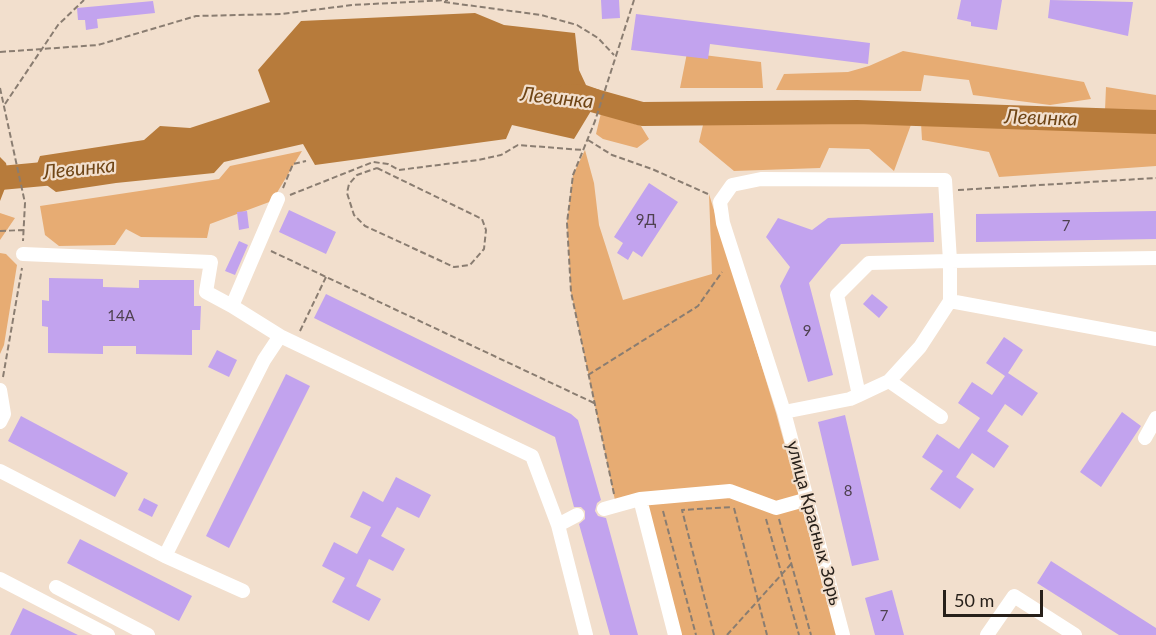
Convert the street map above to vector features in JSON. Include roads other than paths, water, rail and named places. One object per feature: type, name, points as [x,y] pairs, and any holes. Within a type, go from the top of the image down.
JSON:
[{"type":"street","name":"улица Красных Зорь","points":[[843,635],[784,412],[723,223],[720,201],[732,185],[761,179],[945,180],[951,261]]},
{"type":"street","points":[[232,306],[278,199]]},
{"type":"street","points":[[23,254],[211,262],[206,292],[280,336],[532,456],[558,525],[586,635]]},
{"type":"street","points":[[859,395],[837,295],[869,263],[1156,258]]},
{"type":"street","points":[[784,412],[859,395],[888,381],[920,347],[950,302],[951,261]]},
{"type":"street","points":[[950,302],[1156,339]]},
{"type":"street","points":[[165,556],[264,360],[280,336]]},
{"type":"street","points":[[888,381],[941,417]]},
{"type":"street","points":[[0,390],[4,414],[0,422]]},
{"type":"street","points":[[1145,438],[1156,418]]},
{"type":"street","points":[[0,471],[165,556],[243,591]]},
{"type":"street","points":[[610,507],[640,499],[730,490],[770,512],[808,499]]},
{"type":"street","points":[[640,499],[675,635]]},
{"type":"street","points":[[558,525],[576,515]]},
{"type":"street","points":[[0,579],[108,635]]},
{"type":"street","points":[[56,587],[148,635]]},
{"type":"street","points":[[987,635],[1014,596],[1075,635]]},
{"type":"water","points":[[475,13],[504,25],[575,33],[579,70],[586,85],[600,90],[597,101],[574,139],[512,125],[506,139],[315,165],[303,144],[224,162],[214,173],[56,192],[33,175],[40,156],[144,140],[160,126],[190,128],[270,102],[258,70],[301,21]]},
{"type":"water","points":[[0,157],[6,163],[9,178],[0,201]]},
{"type":"waterway","name":"Левинка","points":[[567,96],[581,97],[642,114],[857,112],[1156,122]]},
{"type":"waterway","name":"Левинка","points":[[0,178],[65,172]]}]
